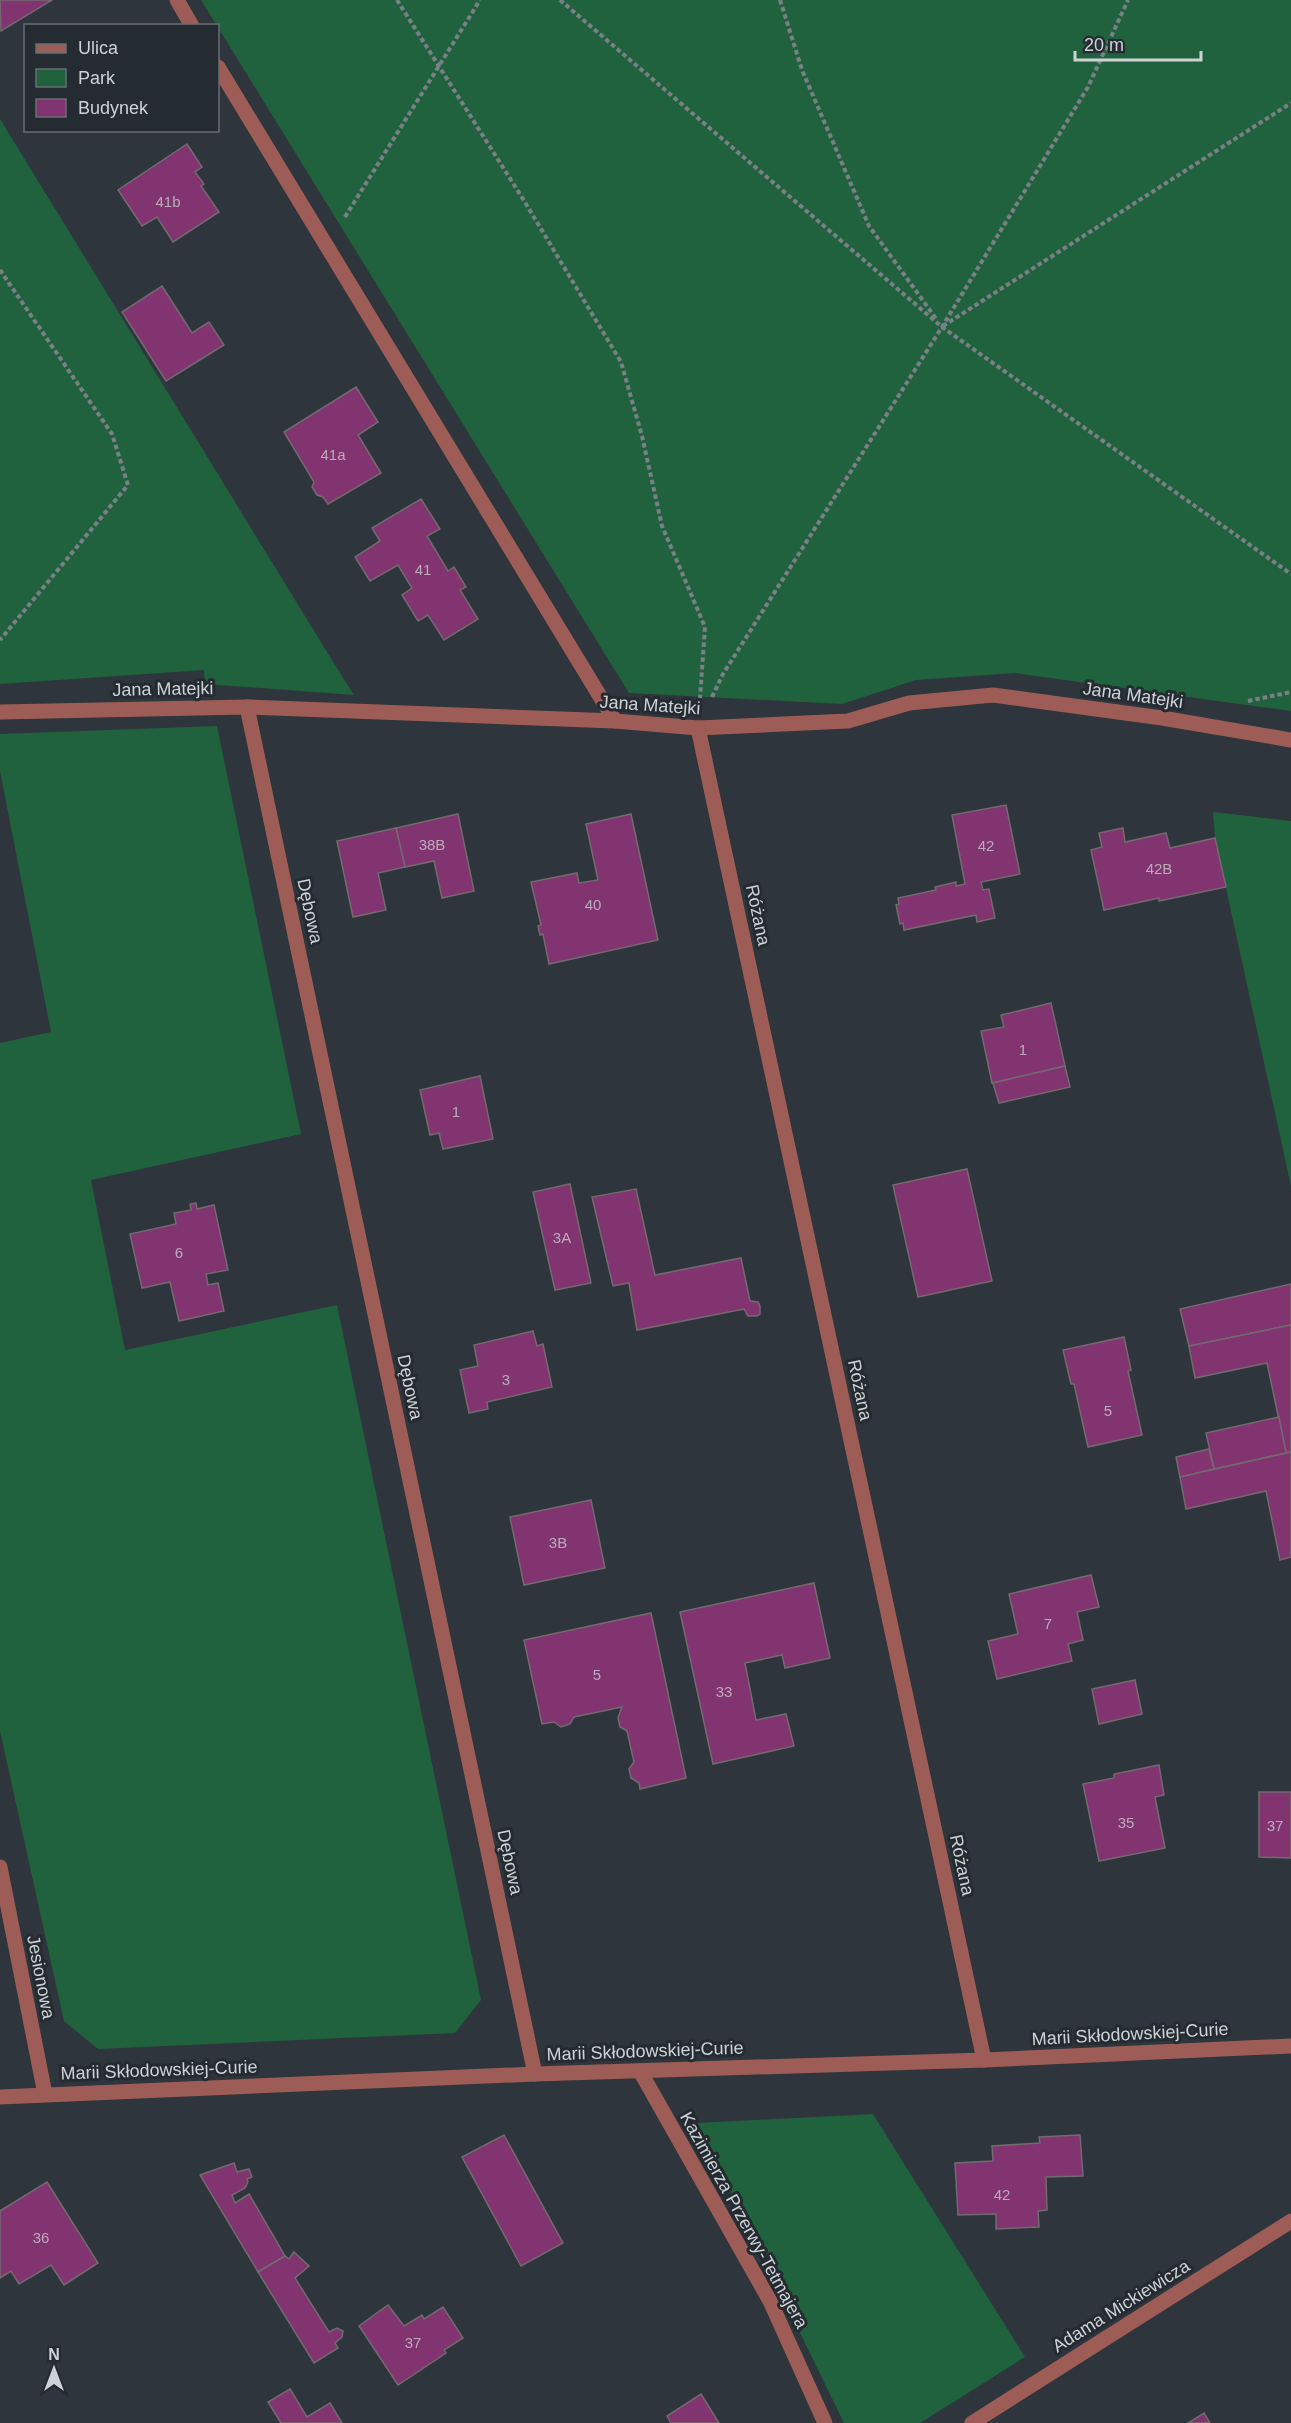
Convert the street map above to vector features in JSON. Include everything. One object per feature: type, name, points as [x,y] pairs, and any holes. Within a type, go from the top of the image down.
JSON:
[{"type":"street","points":[[177,0],[191,24]]},
{"type":"street","points":[[219,69],[615,721]]},
{"type":"street","name":"Jana Matejki","points":[[0,712],[247,707],[615,721],[698,728],[848,721],[909,703],[993,695],[1162,718],[1291,740]]},
{"type":"street","name":"Dębowa","points":[[247,707],[535,2074]]},
{"type":"street","name":"Różana","points":[[698,728],[984,2060]]},
{"type":"street","name":"Jesionowa","points":[[0,1867],[45,2094]]},
{"type":"street","name":"Marii Skłodowskiej-Curie","points":[[0,2097],[535,2074],[984,2060],[1291,2046]]},
{"type":"street","name":"Kazimierza Przerwy-Tetmajera","points":[[640,2071],[770,2301],[825,2423]]},
{"type":"street","name":"Adama Mickiewicza","points":[[972,2423],[1291,2221]]},
{"type":"path","points":[[397,0],[621,362],[642,436],[662,526],[705,627],[698,728]]},
{"type":"path","points":[[327,246],[480,0]]},
{"type":"path","points":[[560,0],[942,327],[1291,574]]},
{"type":"path","points":[[780,0],[802,70],[869,226],[942,327]]},
{"type":"path","points":[[698,728],[723,674],[942,327],[1088,87],[1128,0]]},
{"type":"path","points":[[942,327],[1291,103]]},
{"type":"path","points":[[0,270],[112,434],[128,485],[0,640]]},
{"type":"green space","points":[[201,0],[1291,0],[1291,711],[1015,673],[916,680],[842,704],[629,693],[219,29],[219,24],[216,24]]},
{"type":"green space","points":[[0,119],[354,695],[205,684],[204,670],[0,684]]},
{"type":"green space","points":[[217,726],[301,1134],[91,1180],[125,1350],[337,1305],[481,2000],[455,2033],[98,2049],[64,2021],[0,1731],[0,1043],[51,1032],[0,771],[0,734]]},
{"type":"green space","points":[[1213,812],[1291,821],[1291,1186],[1215,838]]},
{"type":"green space","points":[[873,2114],[1025,2357],[920,2423],[844,2423],[749,2228],[701,2136],[698,2123]]},
{"type":"building","points":[[0,0],[52,0],[1,31]]},
{"type":"building","points":[[187,144],[202,167],[195,172],[204,184],[201,186],[219,212],[173,242],[157,217],[142,226],[118,190]]},
{"type":"building","points":[[162,286],[192,333],[209,322],[224,345],[166,381],[122,312]]},
{"type":"building","points":[[356,387],[378,422],[358,435],[381,473],[328,504],[323,497],[317,495],[312,487],[314,482],[284,432]]},
{"type":"building","points":[[421,499],[440,529],[427,536],[448,571],[454,567],[466,587],[460,590],[478,619],[444,640],[428,615],[418,621],[402,595],[412,588],[398,565],[370,581],[355,557],[380,541],[372,528]]},
{"type":"building","points":[[1006,805],[1020,874],[981,882],[983,890],[989,889],[995,918],[977,922],[976,915],[904,930],[903,923],[900,924],[896,905],[899,904],[898,898],[936,890],[935,887],[956,882],[956,886],[965,884],[952,815]]},
{"type":"building","points":[[458,814],[474,891],[442,898],[434,861],[405,867],[396,828]]},
{"type":"building","points":[[631,814],[658,940],[549,964],[543,934],[540,935],[538,926],[541,925],[531,882],[577,873],[579,883],[598,880],[586,824]]},
{"type":"building","points":[[396,828],[405,867],[378,873],[386,910],[353,917],[337,841]]},
{"type":"building","points":[[1123,828],[1125,842],[1166,833],[1170,848],[1215,838],[1226,887],[1104,910],[1091,850],[1102,847],[1099,833]]},
{"type":"building","points":[[1051,1003],[1065,1066],[992,1083],[981,1031],[1004,1027],[1001,1015]]},
{"type":"building","points":[[1065,1066],[1070,1087],[999,1103],[993,1083]]},
{"type":"building","points":[[480,1076],[493,1139],[443,1149],[439,1133],[430,1135],[420,1090]]},
{"type":"building","points":[[967,1169],[992,1281],[918,1297],[893,1185]]},
{"type":"building","points":[[570,1184],[591,1283],[555,1290],[533,1192]]},
{"type":"building","points":[[636,1189],[655,1275],[741,1258],[750,1301],[758,1302],[760,1314],[748,1316],[744,1309],[637,1330],[629,1283],[613,1286],[592,1197]]},
{"type":"building","points":[[196,1203],[197,1209],[214,1205],[228,1270],[206,1274],[208,1285],[218,1283],[224,1311],[179,1321],[170,1282],[142,1288],[130,1234],[176,1224],[174,1213],[191,1210],[190,1204]]},
{"type":"building","points":[[1291,1284],[1291,1325],[1189,1346],[1180,1309]]},
{"type":"building","points":[[1291,1325],[1291,1452],[1286,1453],[1267,1363],[1195,1378],[1189,1346]]},
{"type":"building","points":[[533,1331],[537,1346],[543,1344],[552,1387],[487,1402],[488,1409],[469,1413],[460,1370],[478,1366],[474,1345]]},
{"type":"building","points":[[1124,1337],[1131,1370],[1128,1371],[1142,1435],[1088,1447],[1074,1384],[1071,1384],[1063,1350]]},
{"type":"building","points":[[1279,1417],[1286,1453],[1214,1469],[1206,1433]]},
{"type":"building","points":[[1209,1449],[1214,1469],[1180,1477],[1176,1457]]},
{"type":"building","points":[[1291,1452],[1291,1557],[1280,1560],[1266,1491],[1186,1509],[1180,1477]]},
{"type":"building","points":[[591,1500],[605,1568],[524,1585],[510,1517]]},
{"type":"building","points":[[1091,1575],[1099,1607],[1077,1612],[1083,1640],[1068,1644],[1072,1661],[997,1679],[988,1641],[1018,1634],[1009,1594]]},
{"type":"building","points":[[814,1583],[830,1658],[785,1668],[782,1655],[745,1663],[756,1720],[786,1714],[794,1746],[713,1764],[680,1612]]},
{"type":"building","points":[[651,1613],[686,1778],[640,1789],[639,1783],[631,1778],[629,1769],[634,1762],[627,1731],[620,1727],[618,1718],[622,1707],[574,1717],[570,1724],[561,1727],[554,1722],[542,1724],[524,1640]]},
{"type":"building","points":[[1135,1680],[1142,1714],[1099,1724],[1092,1689]]},
{"type":"building","points":[[1159,1765],[1164,1795],[1155,1797],[1165,1848],[1099,1861],[1083,1784],[1114,1778],[1114,1774]]},
{"type":"building","points":[[1259,1792],[1291,1792],[1291,1858],[1259,1857]]},
{"type":"building","points":[[504,2135],[563,2243],[521,2266],[462,2157]]},
{"type":"building","points":[[1080,2135],[1083,2176],[1046,2177],[1047,2210],[1038,2211],[1039,2227],[996,2229],[996,2214],[958,2215],[955,2163],[993,2161],[992,2146],[1040,2143],[1039,2137]]},
{"type":"building","points":[[234,2163],[237,2172],[249,2169],[252,2177],[247,2179],[245,2188],[232,2195],[235,2203],[249,2194],[285,2256],[258,2272],[200,2175]]},
{"type":"building","points":[[47,2182],[98,2263],[64,2285],[51,2265],[19,2284],[11,2271],[0,2278],[0,2211]]},
{"type":"building","points":[[294,2252],[309,2266],[295,2278],[329,2332],[337,2328],[343,2331],[342,2337],[335,2343],[338,2348],[314,2363],[258,2272],[285,2256],[289,2259]]},
{"type":"building","points":[[388,2305],[404,2326],[422,2315],[424,2319],[443,2307],[463,2338],[444,2350],[446,2353],[398,2385],[359,2326]]},
{"type":"building","points":[[290,2389],[307,2417],[330,2403],[342,2423],[281,2423],[268,2402]]},
{"type":"building","points":[[701,2394],[719,2423],[671,2423],[667,2416]]},
{"type":"building","points":[[1204,2413],[1210,2423],[1188,2423]]}]
